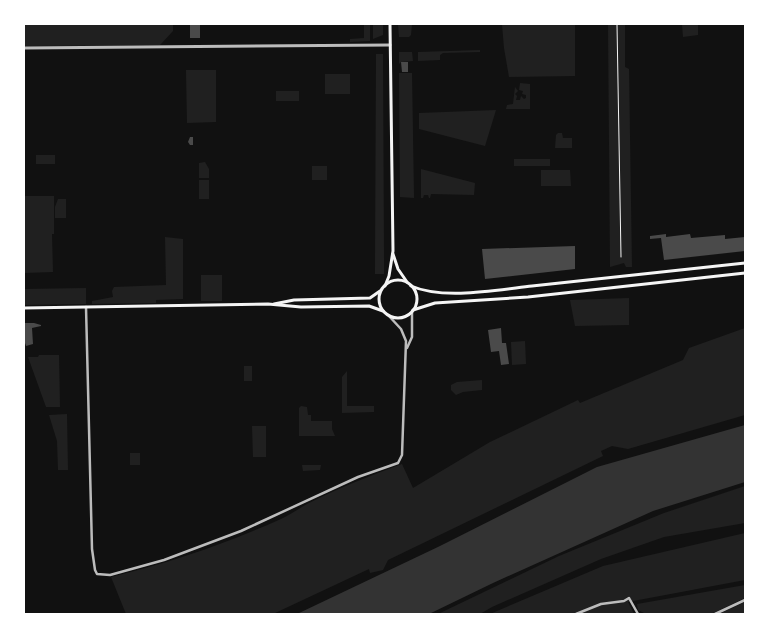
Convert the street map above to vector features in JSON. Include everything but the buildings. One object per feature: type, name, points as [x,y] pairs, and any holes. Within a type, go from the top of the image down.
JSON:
[{"type":"main road","points":[[385,286],[389,276],[393,251],[390,24]]},
{"type":"main road","points":[[393,251],[398,269],[416,298],[413,311]]},
{"type":"main road","points":[[268,304],[294,300],[370,298],[385,286],[397,281],[434,293],[475,291],[570,283],[745,263]]},
{"type":"main road","points":[[24,308],[268,304],[301,307],[369,306],[395,318],[403,318],[413,311],[434,303],[528,297],[745,273]]},
{"type":"main road","points":[[381,290],[379,302],[384,312]]},
{"type":"street","points":[[24,48],[390,45]]},
{"type":"street","points":[[86,307],[92,549],[97,574],[110,575],[184,554],[241,531],[358,477],[398,462],[402,455],[405,358],[412,337],[413,311]]},
{"type":"street","points":[[388,315],[406,338],[407,349]]},
{"type":"street","points":[[576,614],[601,604],[624,601],[629,598],[638,614]]},
{"type":"street","points":[[715,614],[745,600]]},
{"type":"path","points":[[617,24],[621,257]]},
{"type":"shaded area","points":[[24,24],[173,24],[173,31],[160,45],[24,46]]},
{"type":"shaded area","points":[[364,24],[370,24],[370,41],[350,42],[350,39],[364,38]]},
{"type":"shaded area","points":[[373,24],[383,24],[383,35],[373,39]]},
{"type":"shaded area","points":[[398,24],[412,24],[409,37],[399,37]]},
{"type":"shaded area","points":[[502,24],[575,24],[575,76],[509,77]]},
{"type":"shaded area","points":[[608,24],[625,24],[625,67],[629,69],[632,267],[626,267],[624,263],[610,267]]},
{"type":"shaded area","points":[[682,24],[698,24],[698,35],[683,37]]},
{"type":"shaded area","points":[[480,50],[480,52],[443,53],[440,55],[440,60],[418,61],[418,52]]},
{"type":"shaded area","points":[[399,52],[412,52],[413,61],[401,62],[399,64]]},
{"type":"shaded area","points":[[376,54],[383,54],[384,274],[375,274]]},
{"type":"shaded area","points":[[186,70],[216,70],[216,122],[187,123]]},
{"type":"shaded area","points":[[399,73],[412,73],[414,198],[400,197]]},
{"type":"shaded area","points":[[325,74],[350,74],[350,94],[325,94]]},
{"type":"shaded area","points":[[520,83],[530,84],[530,109],[506,109],[507,105],[513,104],[515,87],[518,91],[515,94],[517,96],[516,100],[520,100],[521,96],[524,99],[526,98],[526,95],[522,94],[523,91],[519,90]]},
{"type":"shaded area","points":[[276,91],[299,91],[299,101],[276,101]]},
{"type":"shaded area","points":[[496,110],[485,146],[419,129],[419,113]]},
{"type":"shaded area","points":[[562,133],[563,138],[572,138],[572,148],[555,148],[556,135]]},
{"type":"shaded area","points":[[36,155],[55,155],[55,164],[36,164]]},
{"type":"shaded area","points":[[514,159],[550,159],[550,166],[514,166]]},
{"type":"shaded area","points":[[205,162],[209,169],[209,178],[199,178],[199,163]]},
{"type":"shaded area","points":[[312,166],[327,166],[327,180],[312,180]]},
{"type":"shaded area","points":[[421,169],[475,183],[474,195],[431,194],[430,198],[428,195],[424,195],[421,198]]},
{"type":"shaded area","points":[[541,170],[570,170],[571,186],[541,186]]},
{"type":"shaded area","points":[[199,180],[209,180],[209,199],[199,199]]},
{"type":"shaded area","points":[[24,196],[54,196],[53,272],[24,273]]},
{"type":"shaded area","points":[[58,199],[66,199],[66,218],[55,218],[55,207]]},
{"type":"shaded area","points":[[165,237],[183,239],[183,299],[156,300],[156,303],[92,304],[92,301],[113,297],[112,291],[114,287],[166,285]]},
{"type":"shaded area","points":[[201,275],[222,275],[222,301],[201,301]]},
{"type":"shaded area","points":[[86,288],[86,304],[24,305],[24,289]]},
{"type":"shaded area","points":[[629,298],[629,325],[575,326],[570,300]]},
{"type":"shaded area","points":[[745,328],[745,415],[628,449],[612,446],[601,451],[603,456],[388,560],[383,570],[370,573],[369,569],[273,614],[126,614],[111,577],[176,559],[239,537],[284,517],[330,493],[402,464],[413,488],[490,442],[578,400],[580,403],[683,360],[689,348]]},
{"type":"shaded area","points":[[525,341],[526,364],[512,365],[511,342]]},
{"type":"shaded area","points":[[39,355],[59,355],[60,407],[46,407],[28,357],[38,357]]},
{"type":"shaded area","points":[[244,366],[252,366],[252,381],[244,381]]},
{"type":"shaded area","points":[[347,371],[347,406],[374,406],[374,412],[342,413],[342,377]]},
{"type":"shaded area","points":[[482,380],[482,390],[463,392],[456,395],[451,390],[451,385],[457,382]]},
{"type":"shaded area","points":[[301,406],[307,407],[308,415],[311,415],[311,421],[332,421],[332,429],[335,436],[299,436],[299,408]]},
{"type":"shaded area","points":[[67,414],[68,470],[58,470],[57,441],[49,415]]},
{"type":"shaded area","points":[[745,425],[745,482],[653,511],[429,614],[297,614],[440,546],[597,467]]},
{"type":"shaded area","points":[[252,426],[266,426],[266,457],[253,457]]},
{"type":"shaded area","points":[[130,453],[140,453],[140,465],[130,465]]},
{"type":"shaded area","points":[[302,465],[321,465],[320,470],[303,471]]},
{"type":"shaded area","points":[[745,486],[745,523],[664,537],[601,559],[480,614],[438,614],[559,556],[664,513]]},
{"type":"shaded area","points":[[745,533],[745,580],[628,602],[634,614],[490,614],[603,566]]},
{"type":"shaded area","points":[[745,585],[745,598],[711,614],[646,614],[638,610],[637,604]]},
{"type":"shaded area","points":[[745,602],[745,614],[719,614]]}]
